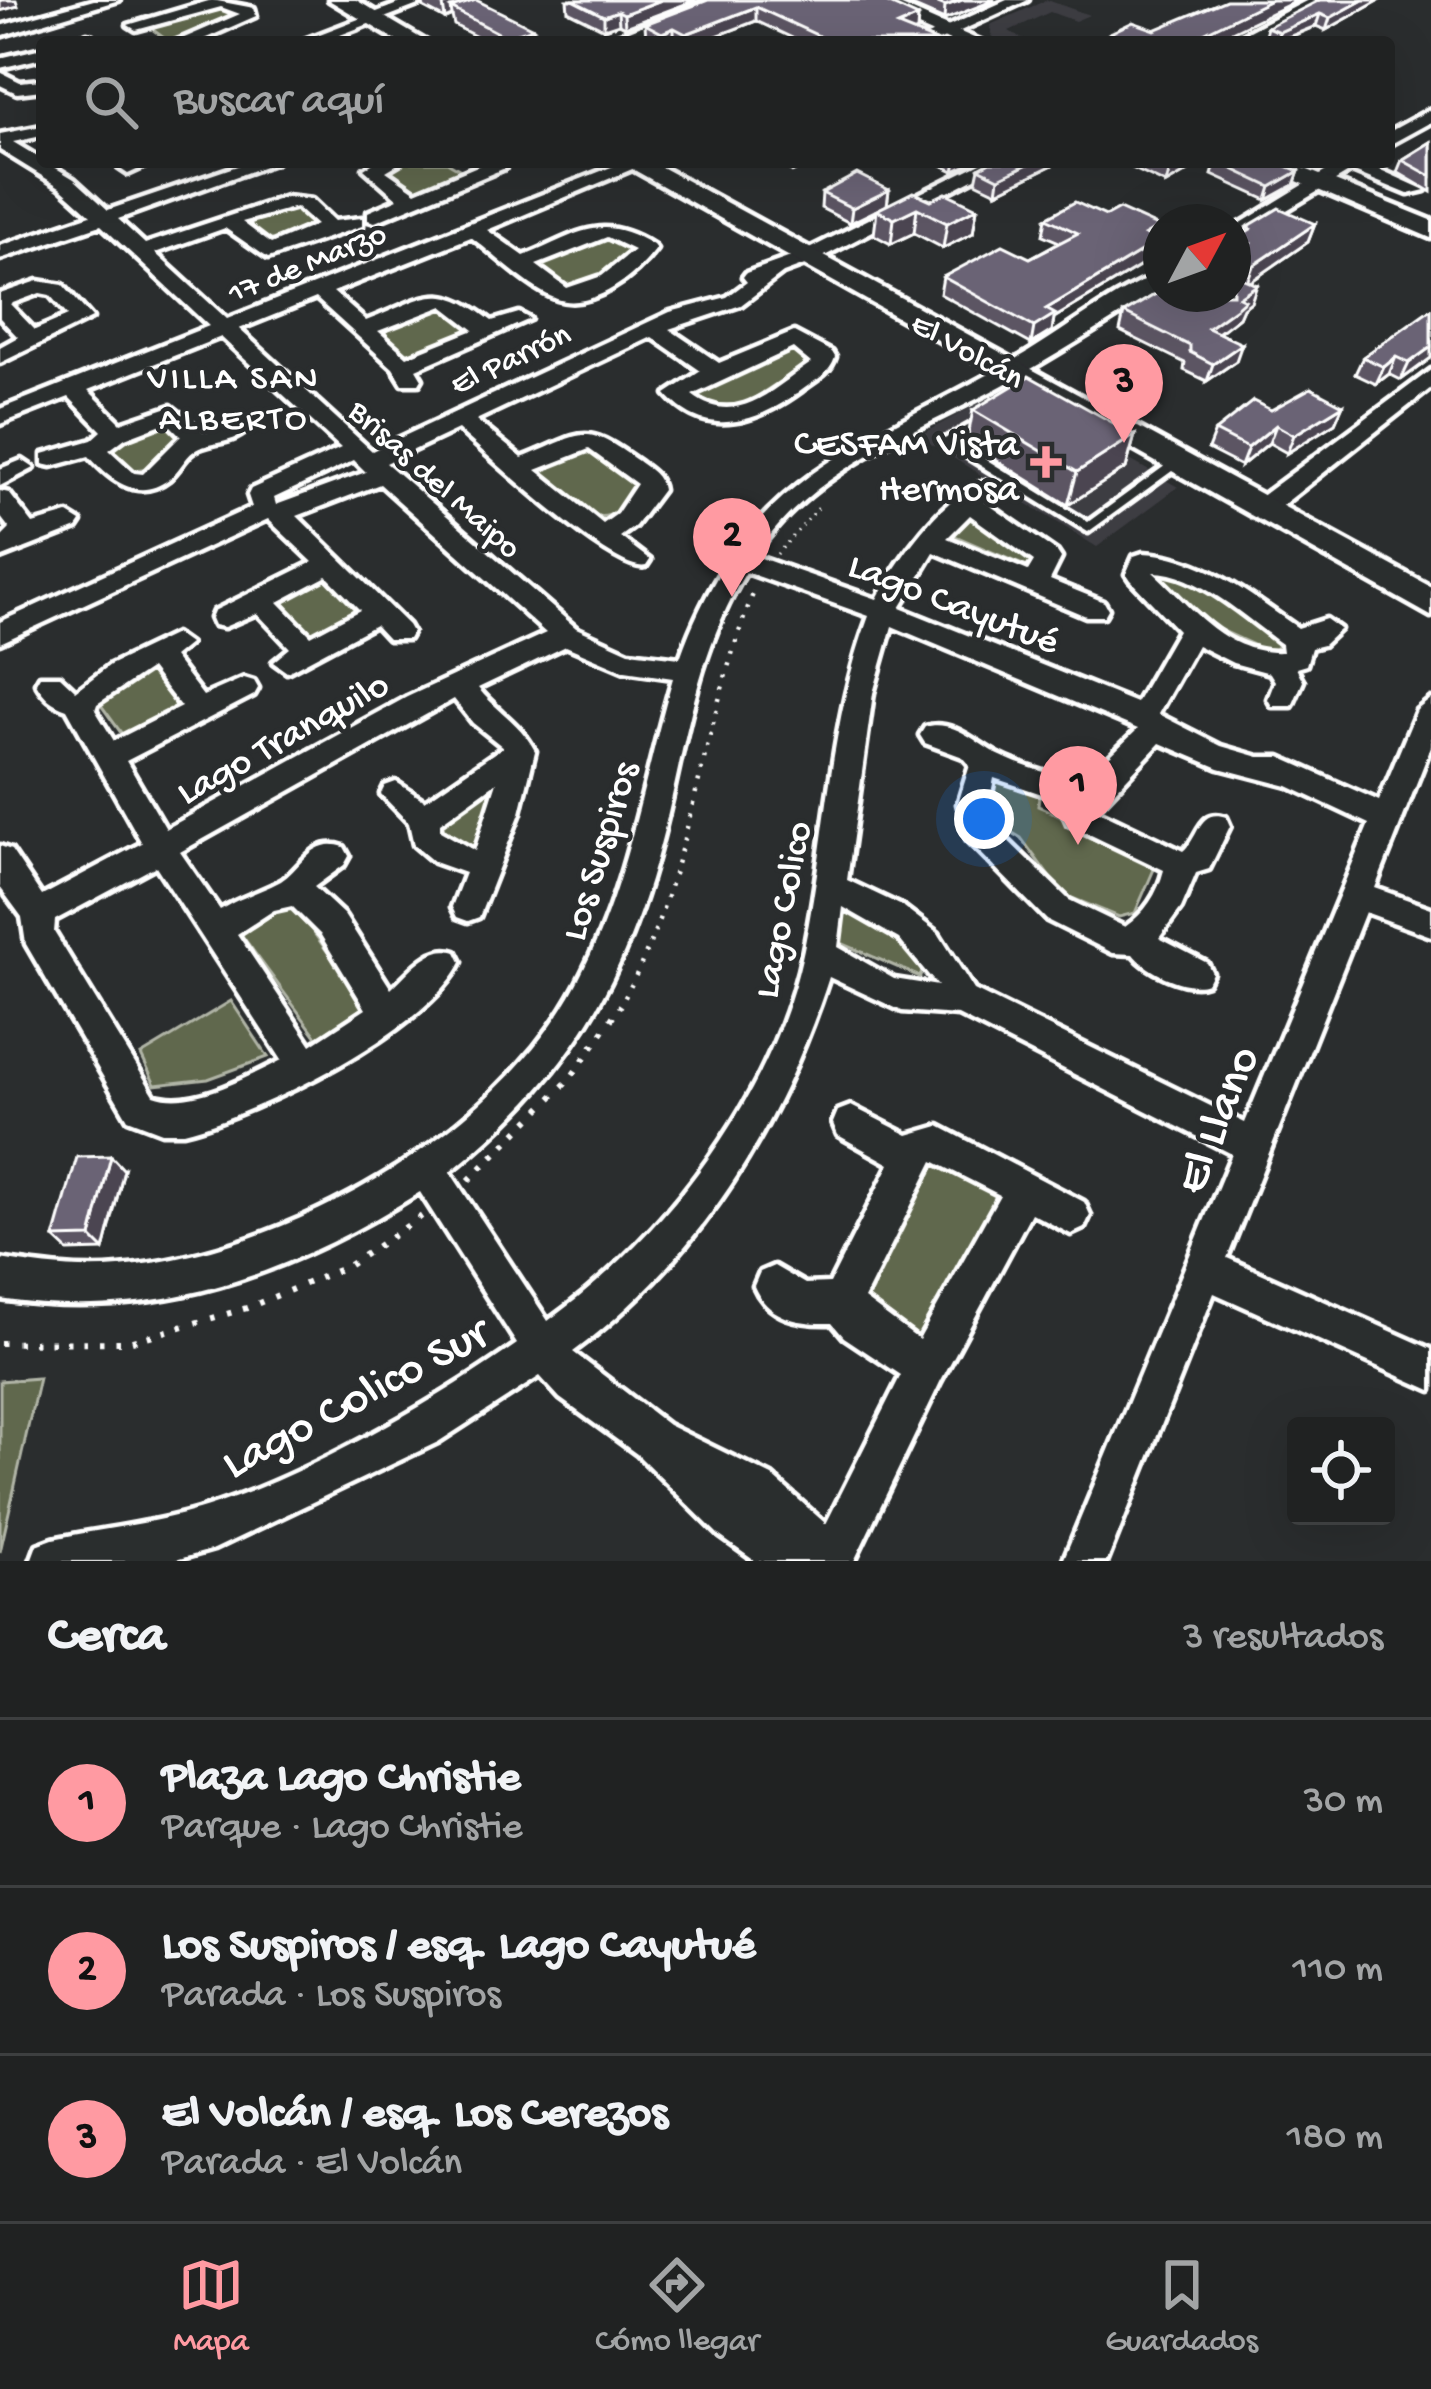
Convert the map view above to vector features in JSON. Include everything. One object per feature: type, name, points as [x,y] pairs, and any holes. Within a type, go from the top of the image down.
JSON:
[{"type":"street","points":[[340,0],[405,36]]},
{"type":"street","points":[[322,36],[423,0]]},
{"type":"street","points":[[624,36],[722,0]]},
{"type":"street","points":[[869,0],[956,36]]},
{"type":"street","points":[[936,36],[1020,0]]},
{"type":"street","points":[[1248,36],[1320,0]]},
{"type":"street","points":[[0,31],[108,1],[152,36]]},
{"type":"street","points":[[136,25],[223,1],[239,5],[248,16],[198,36]]},
{"type":"street","points":[[0,63],[36,54]]},
{"type":"street","points":[[0,77],[17,88],[36,86]]},
{"type":"street","points":[[1395,136],[1431,115]]},
{"type":"street","points":[[0,140],[36,132]]},
{"type":"street","name":"Brisas del Maipo","points":[[0,140],[36,161]]},
{"type":"street","name":"Brisas del Maipo","points":[[48,168],[566,634],[625,661],[692,670]]},
{"type":"street","points":[[0,253],[249,168]]},
{"type":"street","points":[[380,168],[400,194],[417,198]]},
{"type":"street","points":[[242,265],[492,168]]},
{"type":"street","name":"17 de Marzo","points":[[0,417],[624,168]]},
{"type":"street","name":"El Volcán","points":[[645,168],[1431,603]]},
{"type":"street","name":"El Parrón","points":[[0,634],[273,512],[678,316],[734,301],[773,273],[985,168]]},
{"type":"street","points":[[1279,168],[1431,230]]},
{"type":"street","points":[[1251,225],[1344,168]]},
{"type":"street","points":[[1364,168],[1415,190]]},
{"type":"street","points":[[140,252],[295,194],[327,225],[325,229]]},
{"type":"street","points":[[229,222],[268,252]]},
{"type":"street","points":[[522,264],[603,224],[670,260]]},
{"type":"street","points":[[473,229],[569,296]]},
{"type":"street","points":[[550,309],[605,282],[646,250]]},
{"type":"street","points":[[32,339],[0,304],[44,280],[79,314],[76,323]]},
{"type":"street","points":[[364,329],[466,285]]},
{"type":"street","points":[[319,290],[409,374],[420,362],[486,330],[519,320]]},
{"type":"street","name":"Los Suspiros","points":[[0,1279],[97,1288],[197,1271],[435,1183],[488,1116],[533,1072],[596,985],[629,903],[708,621],[753,565],[783,506],[837,461],[1012,371],[1143,291]]},
{"type":"street","points":[[441,299],[454,302],[486,330]]},
{"type":"street","points":[[0,356],[32,339],[110,315]]},
{"type":"street","points":[[653,328],[717,372]]},
{"type":"street","points":[[802,332],[824,357],[821,366],[761,404],[721,422],[665,390],[717,372],[802,332]]},
{"type":"street","points":[[1261,509],[1431,377]]},
{"type":"street","points":[[73,388],[108,440]]},
{"type":"street","points":[[107,502],[155,478],[194,435],[171,413],[170,403],[159,390]]},
{"type":"street","points":[[52,459],[171,413]]},
{"type":"street","points":[[460,419],[602,537],[637,560]]},
{"type":"street","points":[[721,422],[722,433],[738,446]]},
{"type":"street","points":[[189,442],[234,431]]},
{"type":"street","points":[[519,468],[601,431],[661,493],[602,537]]},
{"type":"street","points":[[108,440],[100,455],[127,483],[138,485]]},
{"type":"street","name":"El Parrón","points":[[273,512],[260,495],[371,461]]},
{"type":"street","name":"Lago Colico","points":[[545,1352],[657,1250],[722,1172],[783,1063],[820,954],[859,686],[882,611],[928,540],[976,495],[1048,559],[1035,584]]},
{"type":"street","points":[[0,499],[20,524],[10,543]]},
{"type":"street","points":[[260,599],[297,656],[388,622],[273,512]]},
{"type":"street","points":[[10,543],[68,523]]},
{"type":"street","points":[[928,540],[1096,609]]},
{"type":"street","points":[[1171,549],[1292,637],[1298,645],[1296,658],[1280,665],[1233,652],[1192,630],[1181,613],[1139,574],[1143,562],[1171,549]]},
{"type":"street","points":[[224,618],[330,564]]},
{"type":"street","name":"Lago Cayutué","points":[[753,565],[882,611],[1149,722],[1215,756],[1286,776],[1388,818]]},
{"type":"street","points":[[1292,637],[1313,638],[1326,629]]},
{"type":"street","points":[[1192,630],[1149,722],[1088,797],[1079,815],[1181,864],[1198,860],[1215,826]]},
{"type":"street","name":"Lago Tranquilo","points":[[39,910],[58,905],[458,683],[566,634]]},
{"type":"street","points":[[80,703],[95,687],[166,649],[199,711]]},
{"type":"street","points":[[1280,665],[1289,681],[1282,699]]},
{"type":"street","points":[[50,683],[62,697],[80,703]]},
{"type":"street","points":[[458,683],[483,715],[510,732],[520,751],[505,813],[468,907]]},
{"type":"street","points":[[110,756],[244,688]]},
{"type":"street","points":[[80,703],[82,715],[160,848],[307,1068]]},
{"type":"street","name":"El Llano","points":[[1084,1561],[1431,710]]},
{"type":"street","points":[[935,735],[973,749],[986,763],[1088,797]]},
{"type":"street","points":[[424,818],[520,751]]},
{"type":"street","points":[[986,763],[977,778],[972,815],[978,830],[1058,910],[1125,943],[1140,938],[1181,877],[1181,864]]},
{"type":"street","points":[[396,794],[424,818],[425,836],[446,853],[484,867]]},
{"type":"street","points":[[293,892],[304,874],[333,856]]},
{"type":"street","points":[[0,859],[26,903],[39,910],[38,934],[134,1097],[151,1114],[179,1116],[307,1068],[386,1013],[444,962]]},
{"type":"street","points":[[830,887],[907,926],[938,950],[951,969],[961,1000]]},
{"type":"street","points":[[215,931],[272,896],[293,892],[307,898],[356,958],[386,1013]]},
{"type":"street","points":[[1356,895],[1431,922]]},
{"type":"street","points":[[1140,938],[1150,952],[1195,973]]},
{"type":"street","points":[[820,954],[875,987],[915,1003],[961,1000],[1253,1146]]},
{"type":"street","points":[[851,1123],[914,1157]]},
{"type":"street","points":[[841,1303],[923,1145],[939,1143],[1071,1215]]},
{"type":"street","points":[[435,1183],[545,1352],[574,1383],[652,1439],[735,1521],[794,1561]]},
{"type":"street","points":[[827,1561],[1024,1188]]},
{"type":"street","points":[[1204,1268],[1431,1370]]},
{"type":"street","points":[[774,1286],[799,1304],[841,1303]]},
{"type":"street","points":[[841,1303],[857,1323],[926,1368]]},
{"type":"street","name":"Lago Colico Sur","points":[[53,1561],[210,1545],[406,1439],[545,1352]]},
{"type":"street","points":[[652,1439],[722,1472],[782,1510],[827,1561]]},
{"type":"lane","points":[[987,420],[947,441],[1088,527],[1177,463]]},
{"type":"path","points":[[0,1343],[129,1342],[247,1308],[348,1266],[435,1183],[536,1123],[606,1034],[651,948],[678,871],[753,565],[834,494]]},
{"type":"shaded area","points":[[1047,0],[1089,15],[1075,21],[1050,12],[1009,31],[1017,36],[992,36],[990,25]]},
{"type":"shaded area","name":"CESFAM Vista Hermosa","points":[[1004,390],[1178,487],[1097,547],[918,436]]},
{"type":"green space","points":[[223,3],[242,15],[189,36],[161,36],[145,24]]},
{"type":"green space","points":[[457,168],[469,175],[416,193],[385,169]]},
{"type":"green space","points":[[302,205],[323,225],[274,247],[242,222]]},
{"type":"green space","points":[[611,232],[643,251],[568,294],[529,267]]},
{"type":"green space","points":[[448,299],[485,328],[412,362],[376,329]]},
{"type":"green space","points":[[789,344],[815,359],[733,412],[723,415],[693,398],[692,391]]},
{"type":"green space","points":[[160,414],[188,433],[150,468],[133,470],[106,444]]},
{"type":"green space","points":[[591,445],[640,481],[619,509],[605,516],[594,516],[572,504],[535,469]]},
{"type":"green space","points":[[965,508],[1039,559],[1032,569],[941,530]]},
{"type":"green space","points":[[1155,564],[1268,624],[1277,636],[1277,647],[1271,653],[1206,623],[1153,575],[1150,569]]},
{"type":"green space","points":[[325,571],[368,615],[318,641],[276,595]]},
{"type":"green space","points":[[151,660],[189,709],[127,741],[90,690]]},
{"type":"green space","points":[[995,769],[1040,786],[1038,806],[1145,852],[1155,867],[1135,913],[1119,917],[1062,894],[1021,838],[984,816]]},
{"type":"green space","points":[[503,770],[480,855],[460,849],[434,816]]},
{"type":"green space","points":[[288,897],[366,1005],[319,1040],[237,929]]},
{"type":"green space","points":[[839,903],[929,950],[920,977],[834,940]]},
{"type":"green space","points":[[231,1001],[268,1057],[208,1079],[155,1085],[141,1055]]},
{"type":"green space","points":[[929,1152],[1009,1197],[935,1346],[851,1294]]},
{"type":"green space","points":[[39,1378],[0,1552],[0,1381]]},
{"type":"building","points":[[476,0],[533,28],[504,36],[451,8]]},
{"type":"building","points":[[572,0],[661,0],[604,16]]},
{"type":"building","points":[[708,0],[881,0],[918,17],[898,26],[923,36],[819,36],[756,7],[686,34],[674,28],[662,33],[645,24]]},
{"type":"building","points":[[931,0],[962,0],[945,6]]},
{"type":"building","points":[[1226,0],[1271,0],[1197,36],[1110,33],[1133,22],[1155,30]]},
{"type":"building","points":[[1320,0],[1363,0],[1330,18],[1320,14],[1279,32],[1267,27]]},
{"type":"building","points":[[1431,142],[1431,176],[1402,160]]},
{"type":"building","points":[[979,168],[1020,168],[999,178]]},
{"type":"building","points":[[1231,168],[1299,171],[1271,187]]},
{"type":"building","points":[[857,174],[889,190],[852,208],[822,193]]},
{"type":"building","points":[[913,192],[931,200],[946,193],[977,208],[947,223],[917,208],[894,219],[877,210]]},
{"type":"building","points":[[1075,202],[1106,216],[1119,209],[1143,220],[1143,251],[1046,309],[1055,314],[1034,327],[943,277],[1003,245],[1030,258],[1078,233],[1046,218]]},
{"type":"building","points":[[1279,208],[1315,224],[1253,266],[1251,225]]},
{"type":"building","points":[[1143,302],[1143,312],[1230,312],[1208,328],[1242,344],[1213,364],[1190,352],[1190,346],[1124,313]]},
{"type":"building","points":[[1429,310],[1431,347],[1409,363],[1396,357],[1384,367],[1363,357]]},
{"type":"building","points":[[1029,376],[1135,435],[1077,472],[973,410]]},
{"type":"building","points":[[1311,388],[1343,405],[1294,435],[1276,425],[1248,448],[1215,431],[1253,401],[1271,410]]},
{"type":"building","points":[[111,1156],[91,1237],[54,1238],[77,1157]]},
{"type":"place","name":"El Volcán / esq. Los Cerezos","points":[[1124,443]]},
{"type":"place","name":"CESFAM Vista Hermosa","points":[[1046,462]]},
{"type":"place","name":"Los Suspiros / esq. Lago Cayutué","points":[[732,597]]},
{"type":"place","name":"Plaza Lago Christie","points":[[1078,845]]},
{"type":"district","name":"VILLA SAN ALBERTO","points":[[234,394]]}]
